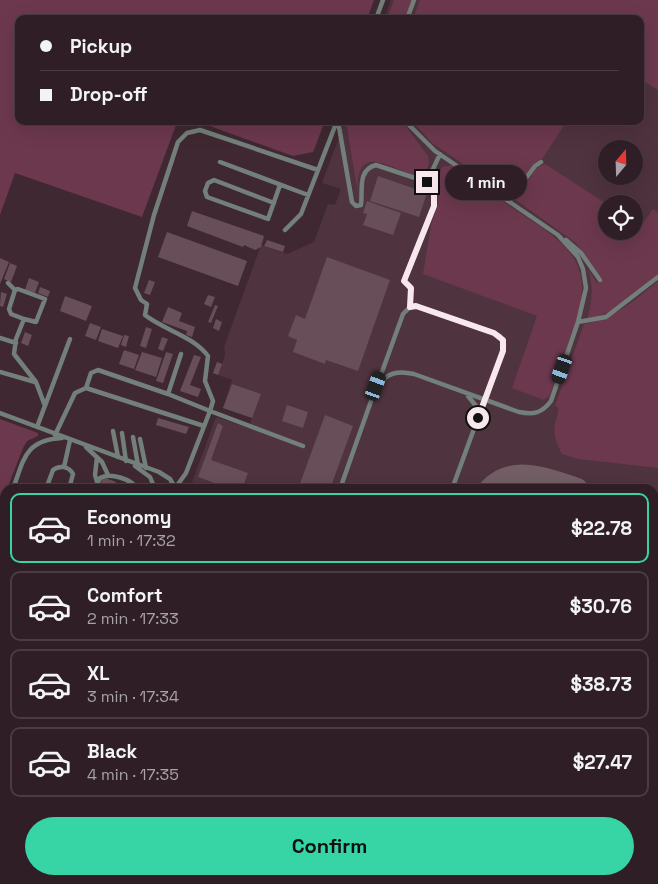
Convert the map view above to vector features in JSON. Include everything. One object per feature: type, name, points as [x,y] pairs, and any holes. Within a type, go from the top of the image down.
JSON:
[{"type":"lane","points":[[377,15],[383,0]]},
{"type":"lane","points":[[408,15],[414,0]]},
{"type":"lane","points":[[285,230],[301,214],[335,125]]},
{"type":"lane","points":[[338,125],[352,202],[356,206],[361,205],[361,182],[364,173],[370,167],[376,165],[427,182],[434,188],[434,206],[404,281],[411,288],[410,307]]},
{"type":"lane","points":[[408,125],[418,136],[440,154],[572,244],[581,253],[600,280]]},
{"type":"lane","points":[[179,484],[186,473],[213,401],[205,381],[208,356],[203,349],[156,324],[144,315],[147,304],[141,300],[135,288],[154,215],[178,142],[186,133],[200,130],[318,170]]},
{"type":"lane","points":[[427,182],[440,154]]},
{"type":"lane","points":[[220,162],[308,196]]},
{"type":"lane","points":[[509,201],[535,166],[542,162]]},
{"type":"lane","points":[[274,203],[214,180],[208,183],[205,191],[207,197],[268,219],[274,203],[280,185]]},
{"type":"lane","points":[[376,386],[383,378],[392,373],[402,371],[530,414],[539,413],[546,408],[551,401],[578,322],[586,288],[583,270],[578,257],[558,235]]},
{"type":"lane","points":[[578,322],[606,317],[658,277]]},
{"type":"lane","points":[[8,283],[15,290]]},
{"type":"lane","points":[[21,289],[45,299],[36,322],[24,319],[10,312],[15,290],[21,289]]},
{"type":"lane","points":[[342,484],[403,314],[410,307],[416,306],[500,336],[503,340],[503,351],[454,484]]},
{"type":"lane","points":[[24,319],[14,354],[36,382],[45,406]]},
{"type":"lane","points":[[0,338],[16,343]]},
{"type":"lane","points":[[37,427],[70,339]]},
{"type":"lane","points":[[168,394],[180,354]]},
{"type":"lane","points":[[86,388],[91,373],[98,370],[168,394],[303,446]]},
{"type":"lane","points":[[0,372],[36,382]]},
{"type":"lane","points":[[55,435],[75,393],[86,388],[204,426]]},
{"type":"lane","points":[[466,393],[476,406],[478,418]]},
{"type":"lane","points":[[0,413],[146,468],[170,479],[173,484]]},
{"type":"lane","points":[[114,431],[122,459],[150,477],[153,484]]},
{"type":"lane","points":[[122,433],[122,459]]},
{"type":"lane","points":[[133,437],[138,465]]},
{"type":"lane","points":[[15,484],[30,448],[43,440],[63,438]]},
{"type":"lane","points":[[140,439],[146,468]]},
{"type":"lane","points":[[64,467],[70,440]]},
{"type":"lane","points":[[84,445],[97,457],[105,467],[108,475]]},
{"type":"lane","points":[[97,457],[95,475],[97,482]]},
{"type":"lane","points":[[48,484],[53,470],[64,467],[73,474],[70,484]]},
{"type":"lane","points":[[97,482],[100,478],[108,475],[133,484]]},
{"type":"shaded area","points":[[0,0],[374,0],[368,15],[15,15],[15,125],[176,125],[142,217],[15,173],[0,215]]},
{"type":"shaded area","points":[[391,0],[658,0],[658,484],[191,484],[216,417],[249,428],[252,418],[223,408],[232,380],[213,373],[217,362],[222,364],[225,355],[224,347],[261,245],[287,254],[314,242],[328,204],[335,205],[341,189],[322,183],[344,125],[644,125],[644,15],[385,15]]},
{"type":"shaded area","points":[[394,0],[412,0],[406,15],[388,15]]},
{"type":"shaded area","points":[[420,0],[658,0],[658,90],[644,81],[644,15],[414,15]]},
{"type":"shaded area","points":[[207,125],[323,125],[313,152],[293,156]]},
{"type":"shaded area","points":[[347,125],[405,125],[428,156],[429,163],[427,169],[416,176],[384,164],[367,163],[362,168],[358,178],[358,194]]},
{"type":"shaded area","points":[[416,125],[564,125],[542,159],[532,166],[518,186],[508,194],[432,143]]},
{"type":"shaded area","points":[[545,164],[598,198],[598,240],[643,240],[643,223],[653,209],[658,212],[658,275],[616,308],[587,320],[592,294],[588,269],[597,283],[603,280],[576,243],[516,200],[536,168]]},
{"type":"shaded area","points":[[451,165],[549,232],[569,251],[576,262],[581,275],[582,289],[575,330],[550,395],[544,400],[512,388],[537,316],[423,274],[431,225],[438,204],[439,176],[442,167]]},
{"type":"shaded area","points":[[658,281],[658,468],[578,459],[562,454],[555,436],[558,407],[555,406],[584,324],[615,313]]},
{"type":"shaded area","points":[[0,419],[38,433],[38,436],[27,441],[9,484],[0,484]]},
{"type":"building","points":[[378,176],[427,193],[419,217],[370,201]]},
{"type":"building","points":[[367,201],[401,213],[393,235],[363,225],[367,214],[363,213]]},
{"type":"building","points":[[192,211],[264,236],[261,247],[255,250],[244,245],[243,247],[187,226]]},
{"type":"building","points":[[167,232],[247,261],[238,286],[158,257]]},
{"type":"building","points":[[267,240],[285,246],[283,252],[264,246]]},
{"type":"building","points":[[327,257],[390,280],[358,371],[326,360],[325,364],[293,352],[297,340],[288,336],[296,315],[305,319]]},
{"type":"building","points":[[0,258],[9,262],[0,284]]},
{"type":"building","points":[[10,263],[17,266],[11,282],[4,279]]},
{"type":"building","points":[[29,278],[39,282],[35,293],[25,290]]},
{"type":"building","points":[[149,280],[155,282],[150,295],[144,293]]},
{"type":"building","points":[[40,287],[50,291],[48,297],[38,293]]},
{"type":"building","points":[[1,292],[7,294],[3,307],[0,306]]},
{"type":"building","points":[[208,295],[215,297],[211,307],[204,304]]},
{"type":"building","points":[[65,296],[92,306],[86,321],[60,311]]},
{"type":"building","points":[[215,305],[218,306],[211,323],[208,322]]},
{"type":"building","points":[[168,307],[182,313],[179,321],[195,327],[192,337],[186,335],[187,331],[162,322]]},
{"type":"building","points":[[216,319],[222,322],[219,331],[213,328]]},
{"type":"building","points":[[90,323],[101,327],[96,340],[85,336]]},
{"type":"building","points":[[146,327],[152,329],[146,348],[140,346]]},
{"type":"building","points":[[102,329],[123,336],[118,348],[98,341]]},
{"type":"building","points":[[25,332],[32,335],[28,346],[21,343]]},
{"type":"building","points":[[124,335],[129,336],[126,347],[121,345]]},
{"type":"building","points":[[162,337],[168,339],[163,351],[158,349]]},
{"type":"building","points":[[124,350],[139,355],[134,369],[119,364]]},
{"type":"building","points":[[142,352],[162,358],[156,377],[135,370]]},
{"type":"building","points":[[166,352],[173,354],[163,383],[156,381]]},
{"type":"building","points":[[194,355],[201,357],[190,385],[201,389],[198,397],[180,391]]},
{"type":"building","points":[[217,362],[222,364],[218,375],[213,373]]},
{"type":"building","points":[[232,384],[261,394],[252,418],[223,408]]},
{"type":"building","points":[[287,405],[308,412],[303,428],[282,421]]},
{"type":"building","points":[[325,415],[353,426],[332,484],[300,484]]},
{"type":"building","points":[[158,418],[189,427],[186,434],[156,425]]},
{"type":"building","points":[[218,423],[223,426],[211,460],[248,473],[244,484],[217,484],[198,477]]},
{"type":"building","points":[[103,477],[116,482],[115,484],[101,484]]},
{"type":"taxiway","points":[[496,484],[510,477],[521,476],[544,478],[562,484]]},
{"type":"route","points":[[427,182],[434,188],[434,206],[404,281],[411,288],[410,307],[416,306],[494,333],[503,340],[503,351],[478,418]]}]
